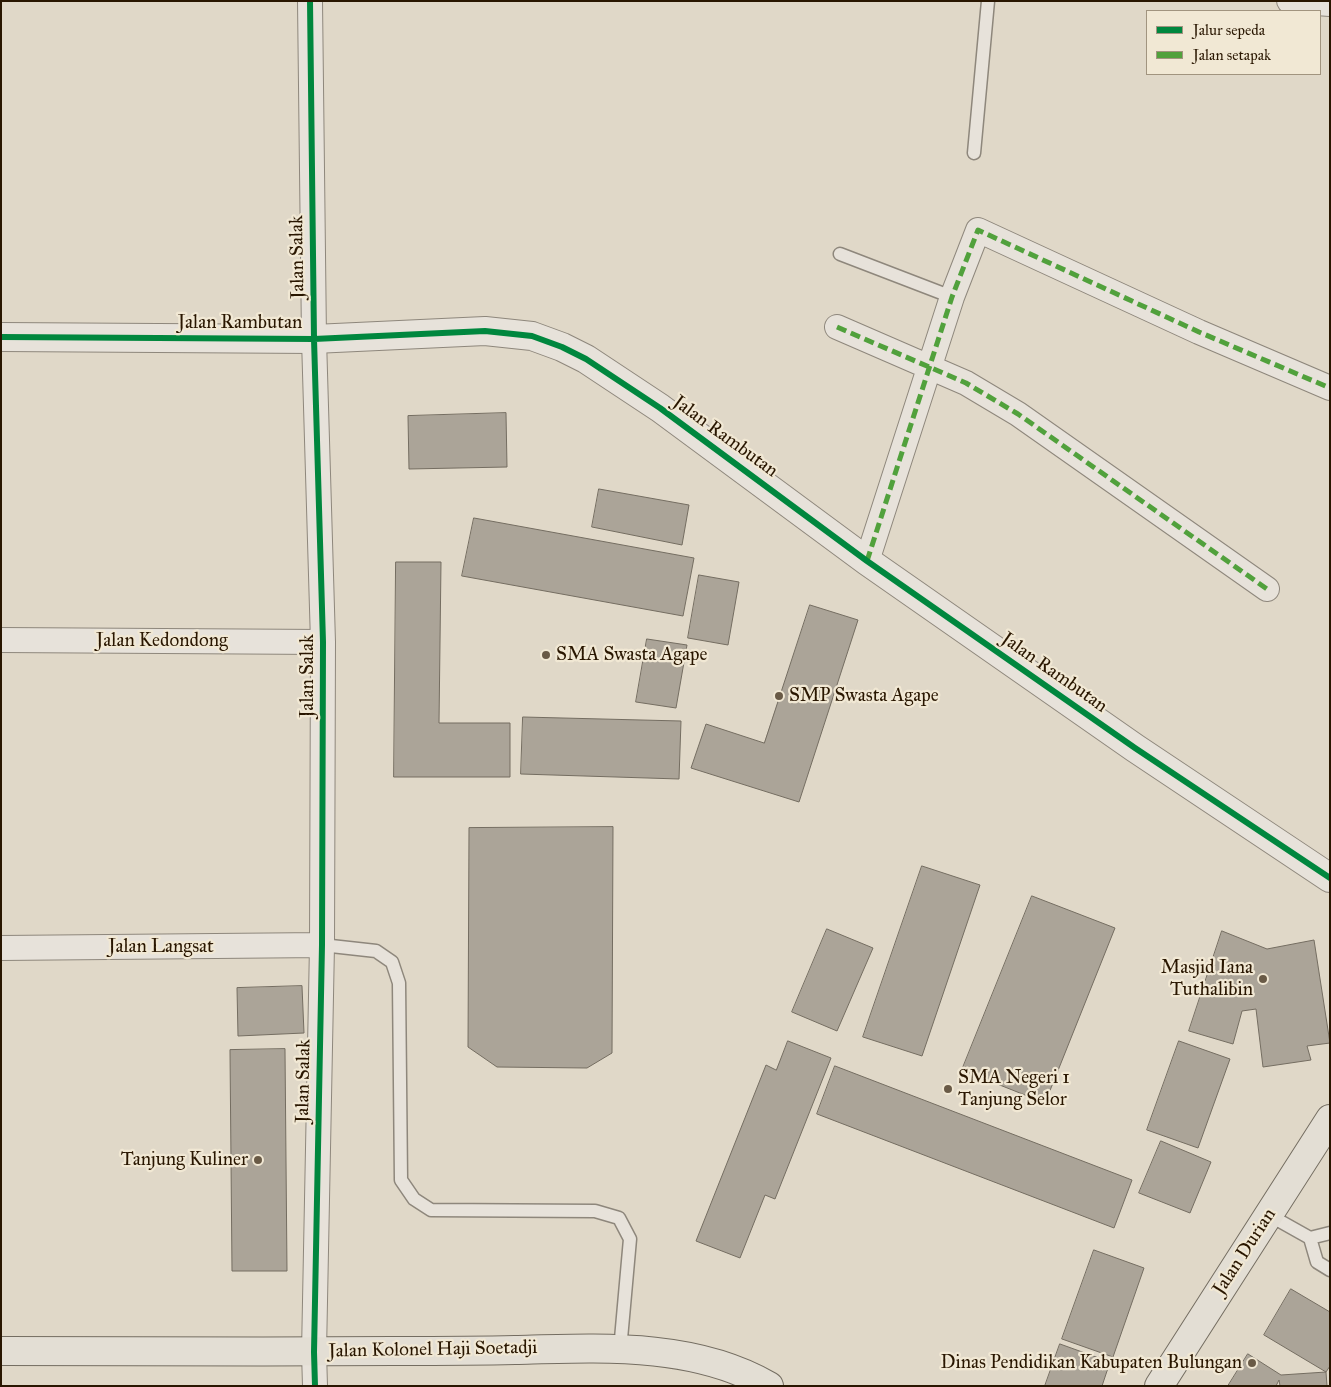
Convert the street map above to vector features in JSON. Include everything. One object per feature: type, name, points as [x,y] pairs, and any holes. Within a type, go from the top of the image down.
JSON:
[{"type":"main road","name":"Jalan Durian","points":[[1159,1386],[1330,1119]]},
{"type":"main road","name":"Jalan Kolonel Haji Soetadji","points":[[1,1351],[314,1352],[485,1351],[582,1348],[664,1352],[706,1360],[755,1377],[769,1386]]},
{"type":"street","name":"Jalan Salak","points":[[310,1],[314,339],[323,642],[322,945],[314,1352],[315,1386]]},
{"type":"street","points":[[1290,1],[1330,4]]},
{"type":"street","points":[[867,561],[952,297],[978,230],[1199,332],[1330,388]]},
{"type":"street","points":[[837,327],[966,384],[1018,414],[1267,588]]},
{"type":"street","name":"Jalan Rambutan","points":[[1,336],[314,339],[485,331],[532,336],[562,347],[586,359],[660,408],[867,561],[1135,748],[1317,860],[1330,878]]},
{"type":"street","name":"Jalan Kedondong","points":[[1,640],[323,642]]},
{"type":"street","name":"Jalan Langsat","points":[[1,948],[322,945]]},
{"type":"lane","points":[[974,153],[988,1]]},
{"type":"lane","points":[[840,254],[952,297]]},
{"type":"lane","points":[[322,945],[376,951],[392,962],[398,982],[401,1180],[414,1199],[431,1210],[595,1211],[619,1218],[630,1238],[620,1350]]},
{"type":"lane","points":[[1269,1215],[1310,1238],[1330,1233]]},
{"type":"lane","points":[[1310,1238],[1317,1262],[1330,1270]]},
{"type":"building","points":[[506,413],[507,467],[409,469],[408,416]]},
{"type":"building","points":[[599,489],[689,505],[682,545],[592,527]]},
{"type":"building","points":[[474,518],[694,558],[683,616],[462,576]]},
{"type":"building","points":[[396,562],[441,562],[439,723],[510,723],[510,777],[394,777]]},
{"type":"building","points":[[699,575],[739,582],[728,645],[688,638]]},
{"type":"building","points":[[810,605],[858,620],[799,802],[691,768],[706,724],[764,743]]},
{"type":"building","points":[[647,639],[687,645],[676,708],[636,702]]},
{"type":"building","points":[[523,717],[681,721],[679,779],[521,774]]},
{"type":"building","points":[[613,827],[612,1053],[587,1068],[497,1067],[468,1047],[469,828]]},
{"type":"building","points":[[922,866],[980,885],[922,1056],[863,1037]]},
{"type":"building","points":[[1032,896],[1115,928],[1045,1103],[962,1070]]},
{"type":"building","points":[[827,929],[873,948],[837,1031],[792,1012]]},
{"type":"building","name":"Masjid Iana Tuthalibin","points":[[1222,931],[1267,949],[1314,940],[1330,1043],[1307,1046],[1311,1060],[1263,1067],[1256,1009],[1242,1011],[1233,1044],[1189,1031]]},
{"type":"building","points":[[302,986],[304,1033],[238,1036],[237,988]]},
{"type":"building","points":[[788,1041],[831,1058],[775,1199],[765,1195],[740,1258],[696,1241],[766,1065],[776,1070]]},
{"type":"building","points":[[1179,1041],[1230,1059],[1198,1148],[1147,1130]]},
{"type":"building","name":"Tanjung Kuliner","points":[[285,1049],[287,1271],[232,1271],[230,1050]]},
{"type":"building","points":[[835,1066],[1132,1180],[1114,1228],[817,1114]]},
{"type":"building","points":[[1161,1141],[1211,1162],[1190,1213],[1139,1193]]},
{"type":"building","points":[[1094,1250],[1144,1268],[1113,1357],[1062,1339]]},
{"type":"building","points":[[1291,1289],[1330,1312],[1330,1366],[1326,1372],[1264,1335]]},
{"type":"building","points":[[1060,1344],[1110,1362],[1102,1386],[1045,1386]]},
{"type":"building","name":"Dinas Pendidikan Kabupaten Bulungan","points":[[1248,1354],[1281,1375],[1326,1372],[1327,1386],[1280,1386],[1279,1380],[1276,1386],[1228,1386]]},
{"type":"marked path","points":[[867,561],[952,297],[978,230],[1199,332],[1330,388]]},
{"type":"marked path","points":[[837,327],[966,383],[1018,414],[1267,589]]},
{"type":"cycle path","points":[[310,1],[314,339],[323,642],[322,945],[314,1352],[315,1386]]},
{"type":"cycle path","points":[[1,337],[314,339],[485,331],[532,336],[562,347],[586,359],[660,408],[867,561],[1135,748],[1330,878]]},
{"type":"place","name":"SMA Swasta Agape","points":[[546,655]]},
{"type":"place","name":"SMP Swasta Agape","points":[[779,696]]},
{"type":"place","name":"Masjid Iana Tuthalibin","points":[[1263,979]]},
{"type":"place","name":"SMA Negeri 1 Tanjung Selor","points":[[948,1089]]},
{"type":"place","name":"Tanjung Kuliner","points":[[258,1160]]},
{"type":"place","name":"Dinas Pendidikan Kabupaten Bulungan","points":[[1252,1363]]}]
